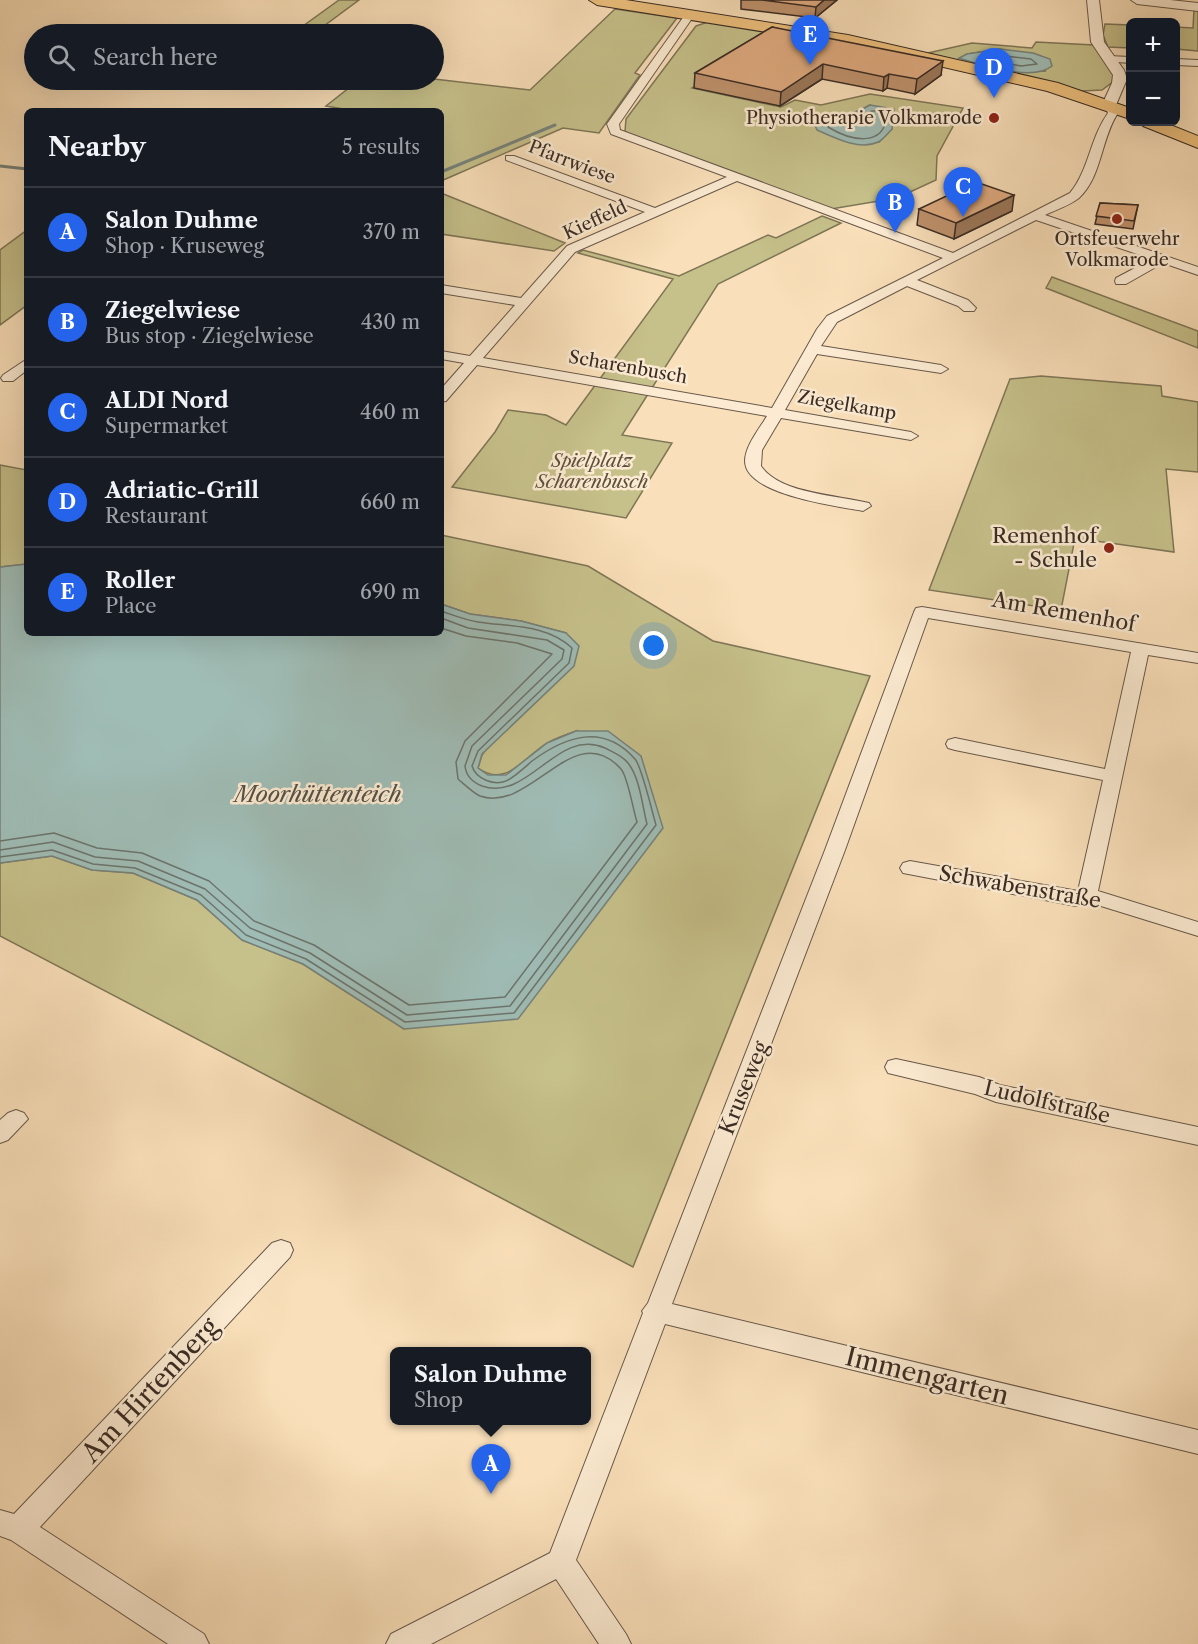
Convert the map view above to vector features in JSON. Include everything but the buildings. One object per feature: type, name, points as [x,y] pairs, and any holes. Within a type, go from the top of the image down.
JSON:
[{"type":"main road","points":[[597,0],[848,40],[1052,87],[1126,112]]},
{"type":"main road","points":[[1158,126],[1198,144]]},
{"type":"street","points":[[1093,0],[1096,36],[1120,75],[1109,105]]},
{"type":"street","points":[[1137,0],[1198,7]]},
{"type":"street","points":[[690,14],[613,124],[612,129],[628,138],[953,257]]},
{"type":"street","points":[[1109,59],[1126,60]]},
{"type":"street","points":[[1180,62],[1198,63]]},
{"type":"street","name":"Ziegelkamp","points":[[863,506],[789,490],[762,477],[754,469],[752,460],[755,450],[813,349],[832,319],[1036,216],[1078,192],[1113,113],[1109,105]]},
{"type":"street","name":"Pfarrwiese","points":[[510,158],[655,212]]},
{"type":"street","name":"Kieffeld","points":[[473,361],[571,249],[737,177]]},
{"type":"street","points":[[1036,216],[1198,271]]},
{"type":"street","points":[[1121,281],[1162,259]]},
{"type":"street","points":[[907,281],[963,303],[969,308]]},
{"type":"street","points":[[444,289],[524,302]]},
{"type":"street","points":[[813,349],[940,369]]},
{"type":"street","name":"Scharenbusch","points":[[444,356],[776,413]]},
{"type":"street","points":[[444,395],[473,361]]},
{"type":"street","points":[[8,378],[24,365]]},
{"type":"street","name":"Ziegelkamp","points":[[776,413],[911,436]]},
{"type":"street","name":"Am Remenhof","points":[[922,612],[1198,658]]},
{"type":"street","name":"Kruseweg","points":[[561,1562],[656,1311],[770,1023],[922,612]]},
{"type":"street","points":[[1087,895],[1141,648]]},
{"type":"street","points":[[956,744],[1112,776]]},
{"type":"street","name":"Schwabenstraße","points":[[910,868],[1076,898],[1087,895],[1198,930]]},
{"type":"street","name":"Ludolfstraße","points":[[896,1067],[979,1086],[996,1093],[1198,1136]]},
{"type":"street","name":"Am Hirtenberg","points":[[10,1526],[280,1250]]},
{"type":"street","name":"Immengarten","points":[[656,1311],[1198,1442]]},
{"type":"street","points":[[10,1526],[194,1644]]},
{"type":"street","points":[[401,1644],[561,1562],[616,1644]]},
{"type":"green space","points":[[339,0],[359,0],[327,24],[306,24]]},
{"type":"green space","points":[[615,9],[677,18],[635,73],[640,75],[599,133],[563,128],[444,180],[444,108],[338,108],[326,106],[346,90],[444,90],[444,80],[530,90]]},
{"type":"green space","points":[[1194,10],[1198,11],[1198,51],[1180,49],[1180,27],[1193,28]]},
{"type":"green space","points":[[708,22],[783,32],[692,88],[781,107],[795,100],[821,105],[870,94],[963,108],[937,156],[936,180],[897,198],[831,209],[634,137],[625,131],[626,119],[696,26]],"holes":[[[870,105],[892,129],[879,142],[866,144],[817,118],[850,114]]]},
{"type":"green space","points":[[1105,24],[1126,25],[1126,48],[1108,47],[1103,35]]},
{"type":"green space","points":[[1036,42],[1094,45],[1114,73],[1114,81],[1102,90],[1082,91],[928,53],[972,43],[1032,48]],"holes":[[[1000,49],[1046,71],[1020,72],[960,58],[967,54]]]},
{"type":"green space","points":[[444,194],[565,243],[554,251],[444,234]]},
{"type":"green space","name":"Spielplatz Scharenbusch","points":[[822,216],[841,223],[718,284],[622,435],[672,443],[626,518],[452,487],[495,432],[508,410],[546,415],[566,425],[673,279],[578,253],[583,250],[679,276],[768,235],[776,238]]},
{"type":"green space","points":[[24,232],[24,307],[0,325],[0,250]]},
{"type":"green space","points":[[1052,277],[1198,331],[1198,348],[1046,288]]},
{"type":"green space","points":[[1041,376],[1161,386],[1162,396],[1198,402],[1198,472],[1166,469],[1174,552],[1075,538],[1061,610],[929,590],[1010,379]]},
{"type":"green space","points":[[0,465],[24,469],[24,564],[0,567]]},
{"type":"green space","points":[[444,536],[588,566],[713,641],[870,676],[633,1267],[0,936],[0,863],[52,856],[92,870],[133,873],[197,900],[242,940],[303,964],[404,1029],[576,731],[549,742],[514,769],[505,773],[497,775],[478,768],[482,755],[566,633],[521,621],[470,614],[444,605]]},
{"type":"water","points":[[1000,49],[1033,53],[1050,59],[1052,66],[1043,71],[1007,71],[959,58],[967,54]]},
{"type":"water","points":[[870,105],[894,109],[892,129],[880,141],[871,144],[855,144],[838,139],[817,130],[813,121],[817,118],[850,114]]},
{"type":"water","name":"Moorhüttenteich","points":[[24,564],[24,636],[444,636],[444,605],[470,614],[521,621],[566,633],[579,646],[574,666],[482,754],[478,768],[488,775],[506,775],[547,743],[576,731],[608,731],[641,756],[663,828],[518,1019],[404,1029],[303,964],[242,940],[197,900],[133,873],[92,870],[52,856],[0,863],[0,567]]},
{"type":"waterway","points":[[444,171],[555,125]]},
{"type":"waterway","points":[[0,166],[24,169]]},
{"type":"place","name":"Roller","points":[[810,65]]},
{"type":"place","name":"Adriatic-Grill","points":[[994,98]]},
{"type":"place","name":"Physiotherapie Volkmarode","points":[[994,118]]},
{"type":"place","name":"ALDI Nord","points":[[963,217]]},
{"type":"place","name":"Ortsfeuerwehr Volkmarode","points":[[1117,219]]},
{"type":"place","name":"Ziegelwiese","points":[[895,233]]},
{"type":"place","name":"Remenhof - Schule","points":[[1109,548]]},
{"type":"place","name":"Salon Duhme","points":[[491,1494]]}]
